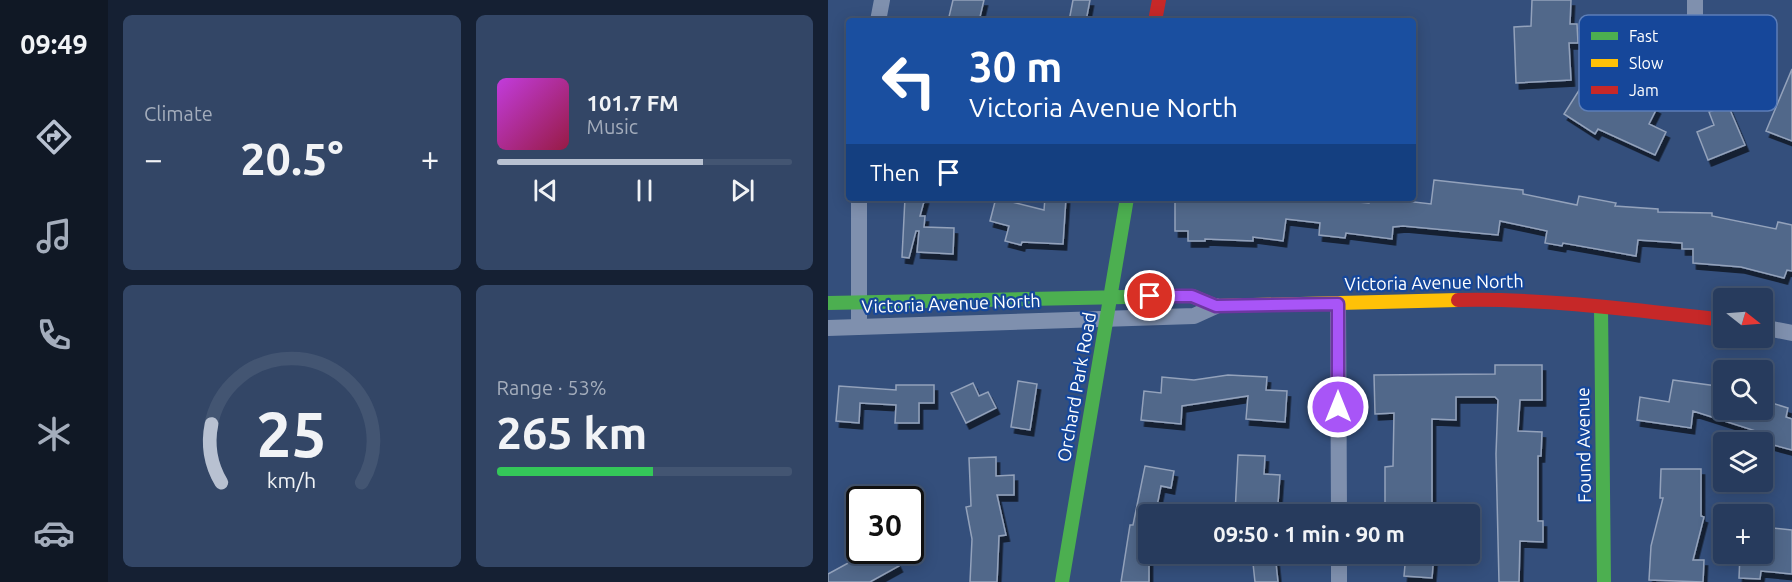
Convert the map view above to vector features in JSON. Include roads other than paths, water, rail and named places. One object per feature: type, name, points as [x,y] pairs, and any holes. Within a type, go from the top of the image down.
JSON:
[{"type":"street","points":[[879,18],[882,0]]},
{"type":"street","points":[[1156,18],[1159,0]]},
{"type":"street","points":[[859,201],[859,327]]},
{"type":"street","name":"Orchard Park Road","points":[[1062,582],[1127,201]]},
{"type":"street","name":"Victoria Avenue North","points":[[828,303],[1192,296],[1216,306]]},
{"type":"street","name":"Victoria Avenue North","points":[[828,328],[1194,316],[1216,306],[1495,299],[1713,319]]},
{"type":"street","points":[[1338,304],[1339,504]]},
{"type":"street","name":"Found Avenue","points":[[1601,307],[1604,582]]},
{"type":"street","points":[[1773,329],[1792,333]]},
{"type":"street","points":[[1339,564],[1340,582]]}]
